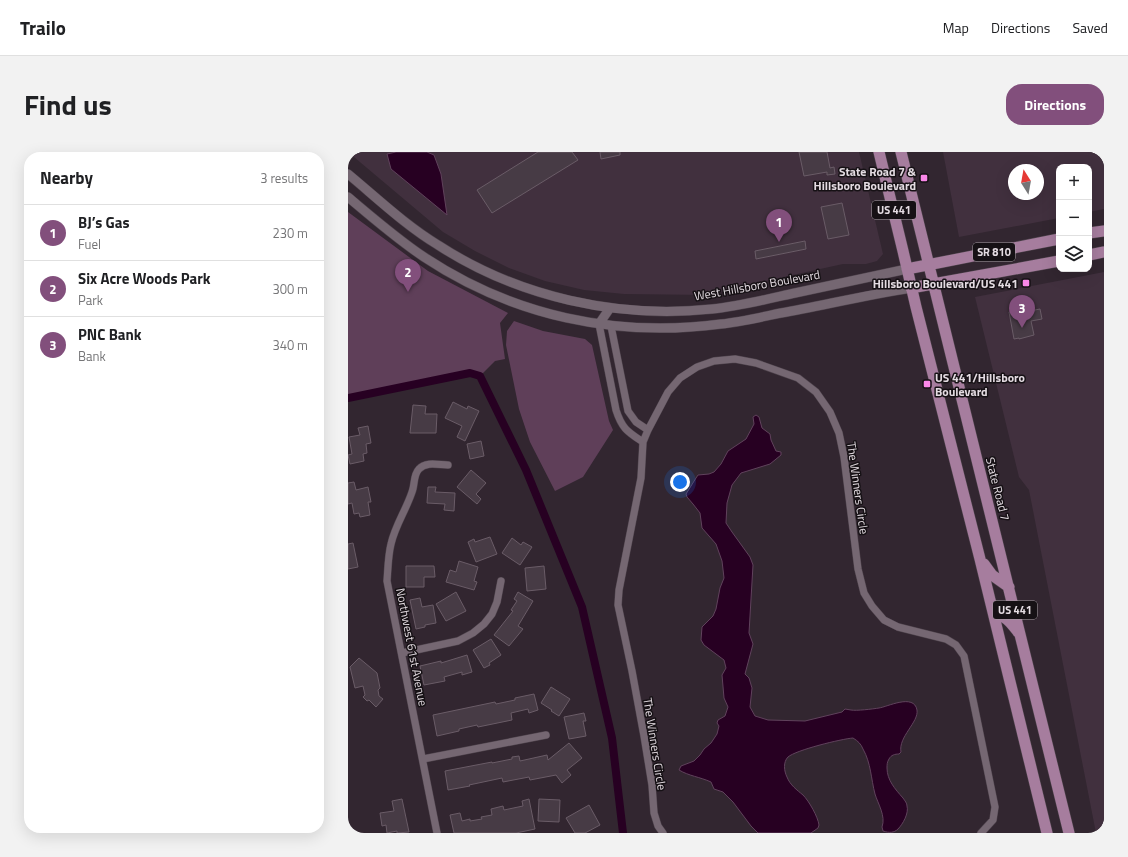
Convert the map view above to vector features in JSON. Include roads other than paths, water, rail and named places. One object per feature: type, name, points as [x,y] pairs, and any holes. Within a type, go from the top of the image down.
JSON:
[{"type":"main road","name":"US 441","points":[[879,152],[1048,833]]},
{"type":"main road","name":"State Road 7","points":[[901,152],[1069,833]]},
{"type":"main road","points":[[1092,233],[1104,230]]},
{"type":"main road","name":"West Hillsboro Boulevard","points":[[907,269],[1056,240]]},
{"type":"main road","points":[[1092,254],[1104,252]]},
{"type":"main road","name":"SR 810","points":[[912,288],[1056,262]]},
{"type":"main road","points":[[980,559],[992,575],[1009,587]]},
{"type":"main road","points":[[994,615],[1005,617],[1021,636]]},
{"type":"street","name":"West Hillsboro Boulevard","points":[[348,174],[414,229],[438,245],[476,266],[498,277],[532,290],[610,308],[652,311],[713,309],[754,302],[907,269]]},
{"type":"street","points":[[348,197],[412,249],[461,279],[496,295],[531,308],[568,318],[611,326],[681,328],[722,324],[912,288]]},
{"type":"street","points":[[610,308],[599,324],[619,419],[626,430],[644,442]]},
{"type":"street","points":[[610,308],[611,326],[628,412],[636,422],[648,430]]},
{"type":"street","name":"The Winners Circle","points":[[663,833],[658,826],[654,812],[652,785],[644,736],[618,605],[619,590],[641,478],[644,442],[648,430],[668,392],[680,378],[697,367],[714,361],[735,359],[756,363],[798,378],[816,392],[830,412],[843,451],[858,569],[864,593],[872,606],[884,620],[898,627],[946,639],[956,645],[964,656],[995,807],[993,820],[981,833]]},
{"type":"street","points":[[613,394],[624,392]]},
{"type":"street","name":"Northwest 61st Avenue","points":[[438,833],[387,581],[391,544],[398,523],[408,505],[413,489],[415,475],[418,469],[426,464],[448,465]]},
{"type":"street","points":[[402,653],[458,641],[473,633],[484,624],[492,614],[497,602],[500,581]]},
{"type":"street","points":[[423,759],[546,735]]},
{"type":"waterway","points":[[348,398],[470,373],[480,376],[526,470],[582,607],[612,738],[623,833]]},
{"type":"place","name":"State Road 7 & Hillsboro Boulevard","points":[[924,178]]},
{"type":"place","name":"BJ’s Gas","points":[[779,242]]},
{"type":"place","name":"Hillsboro Boulevard/US 441","points":[[1026,283]]},
{"type":"place","name":"Six Acre Woods Park","points":[[408,292]]},
{"type":"place","name":"PNC Bank","points":[[1022,328]]},
{"type":"place","name":"US 441/Hillsboro Boulevard","points":[[927,384]]}]
